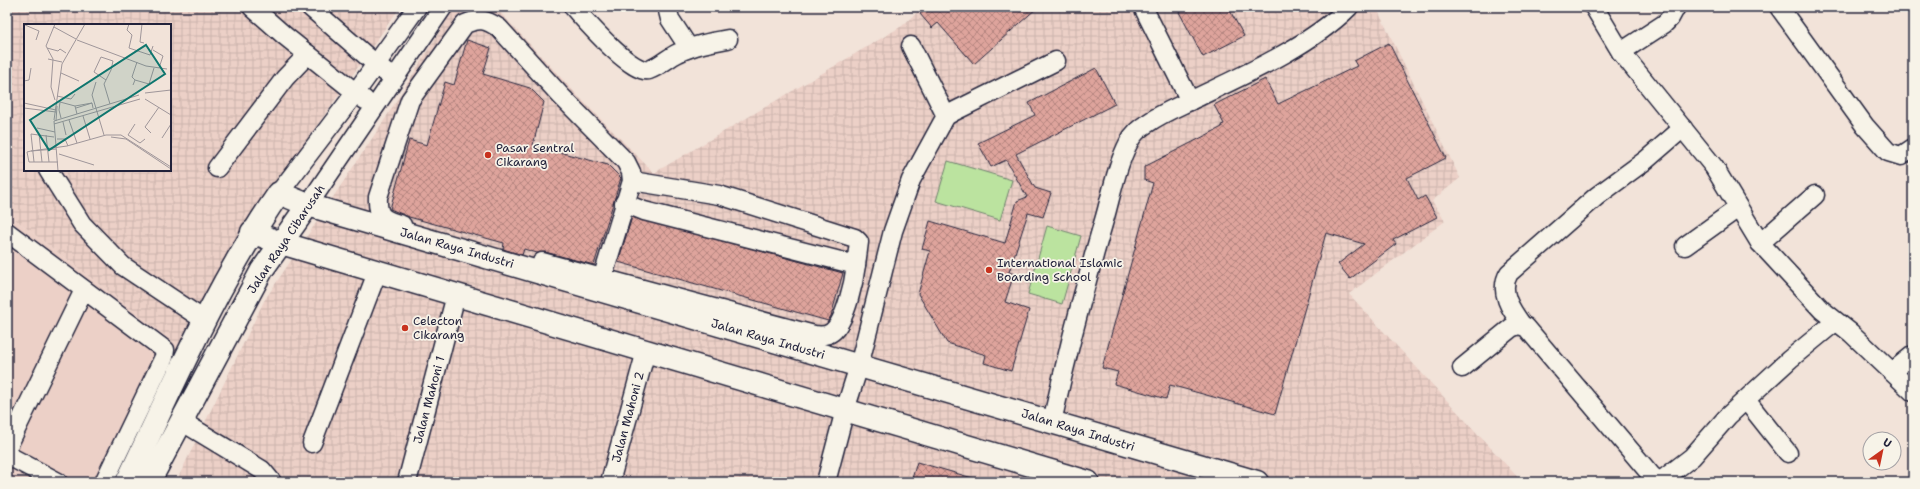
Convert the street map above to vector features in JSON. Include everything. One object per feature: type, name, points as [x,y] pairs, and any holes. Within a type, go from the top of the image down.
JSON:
[{"type":"main road","name":"Jalan Raya Industri","points":[[279,193],[308,205],[600,284],[859,366],[1257,482]]},
{"type":"main road","points":[[127,482],[204,320],[252,232],[279,193]]},
{"type":"main road","name":"Jalan Raya Cibarusah","points":[[149,482],[262,270],[280,242],[308,205]]},
{"type":"main road","points":[[252,232],[280,242],[378,270],[456,295],[1088,482]]},
{"type":"street","points":[[252,7],[375,108]]},
{"type":"street","points":[[310,7],[344,38],[376,63],[410,100]]},
{"type":"street","points":[[279,193],[356,92],[417,7]]},
{"type":"street","name":"Jalan Raya Cibarusah","points":[[308,205],[394,81],[443,7]]},
{"type":"street","points":[[573,7],[625,59],[642,70],[649,70],[680,52],[690,48],[705,43],[728,39]]},
{"type":"street","points":[[667,7],[670,19],[690,48]]},
{"type":"street","points":[[1143,7],[1190,101]]},
{"type":"street","points":[[1052,422],[1061,381],[1097,245],[1120,162],[1129,141],[1147,123],[1177,106],[1190,101],[1305,41],[1325,28],[1349,7]]},
{"type":"street","points":[[1594,7],[1621,52],[1714,167],[1760,243],[1793,280],[1835,322],[1851,333],[1913,392]]},
{"type":"street","points":[[1621,52],[1664,24],[1670,18],[1676,7]]},
{"type":"street","points":[[1780,7],[1861,119],[1888,152],[1901,156],[1913,148]]},
{"type":"street","points":[[600,284],[632,181],[631,172],[626,162],[561,96],[499,28],[489,22],[477,19],[465,24],[410,100],[378,197],[380,214],[393,222],[600,284],[814,335],[825,336],[833,331],[840,322],[854,281],[860,247],[859,242],[854,238],[719,195],[632,181]]},
{"type":"street","points":[[912,46],[946,116]]},
{"type":"street","points":[[217,168],[285,78],[308,54]]},
{"type":"street","points":[[826,482],[845,410],[859,366],[893,231],[904,196],[911,180],[946,116],[1056,61]]},
{"type":"street","points":[[1683,128],[1646,160],[1597,196],[1509,273],[1505,278],[1506,300],[1522,325],[1526,327],[1656,480],[1662,480],[1692,457],[1746,400],[1790,359],[1835,322]]},
{"type":"street","points":[[49,171],[82,224],[123,266],[204,320]]},
{"type":"street","points":[[1760,243],[1815,195]]},
{"type":"street","points":[[624,203],[644,211],[856,265]]},
{"type":"street","points":[[1685,246],[1738,208]]},
{"type":"street","points":[[7,232],[84,290],[163,346],[166,354],[104,482]]},
{"type":"street","points":[[312,443],[378,270]]},
{"type":"street","points":[[7,448],[84,290]]},
{"type":"street","name":"Jalan Mahoni 1","points":[[407,482],[456,295]]},
{"type":"street","points":[[1462,368],[1511,328],[1522,325]]},
{"type":"street","name":"Jalan Mahoni 2","points":[[610,482],[646,351]]},
{"type":"street","points":[[1892,372],[1913,355]]},
{"type":"street","points":[[1746,400],[1788,452]]},
{"type":"street","points":[[181,420],[262,470],[272,482]]},
{"type":"street","points":[[7,455],[58,482]]},
{"type":"shaded area","points":[[7,7],[400,7],[237,240],[183,349],[7,213]]},
{"type":"shaded area","points":[[455,7],[495,7],[576,94],[654,173],[902,26],[923,7],[1378,7],[1377,9],[1460,178],[1432,201],[1445,221],[1349,294],[1522,482],[176,482],[264,301],[385,119]]},
{"type":"shaded area","points":[[7,213],[183,349],[114,482],[7,482]]},
{"type":"green space","points":[[948,161],[1012,180],[1000,220],[936,201]]},
{"type":"green space","points":[[1047,226],[1081,236],[1062,304],[1028,294]]},
{"type":"building","points":[[928,7],[1038,7],[974,64],[938,23],[932,28],[920,14]]},
{"type":"building","points":[[1190,7],[1228,7],[1244,36],[1203,57],[1179,12]]},
{"type":"building","name":"Pasar Sentral Cikarang","points":[[467,40],[491,48],[483,74],[530,88],[544,102],[533,145],[608,165],[621,178],[594,265],[545,252],[537,253],[524,249],[522,255],[503,249],[504,243],[409,217],[390,209],[409,140],[427,145],[445,82],[454,85]]},
{"type":"building","points":[[1389,43],[1446,158],[1407,178],[1418,200],[1425,196],[1437,217],[1393,240],[1396,244],[1350,279],[1338,264],[1364,244],[1326,233],[1275,414],[1170,385],[1166,399],[1114,384],[1118,372],[1102,368],[1153,183],[1144,180],[1144,167],[1222,127],[1221,125],[1224,124],[1214,105],[1265,79],[1278,104],[1357,66],[1354,61]]},
{"type":"building","points":[[1096,68],[1115,104],[1016,154],[1035,188],[1051,193],[1043,217],[1028,213],[1009,272],[1014,274],[1005,302],[1029,310],[1011,371],[984,363],[986,355],[947,343],[918,294],[930,251],[922,249],[930,221],[1005,243],[1017,201],[1027,197],[1006,160],[991,167],[978,143],[1035,115],[1029,103]]},
{"type":"building","points":[[632,217],[843,273],[831,316],[828,321],[618,262]]},
{"type":"building","points":[[917,462],[976,479],[976,482],[911,482]]},
{"type":"place","name":"Pasar Sentral Cikarang","points":[[488,155]]},
{"type":"place","name":"International Islamic Boarding School","points":[[989,270]]},
{"type":"place","name":"Celecton Cikarang","points":[[405,328]]}]
